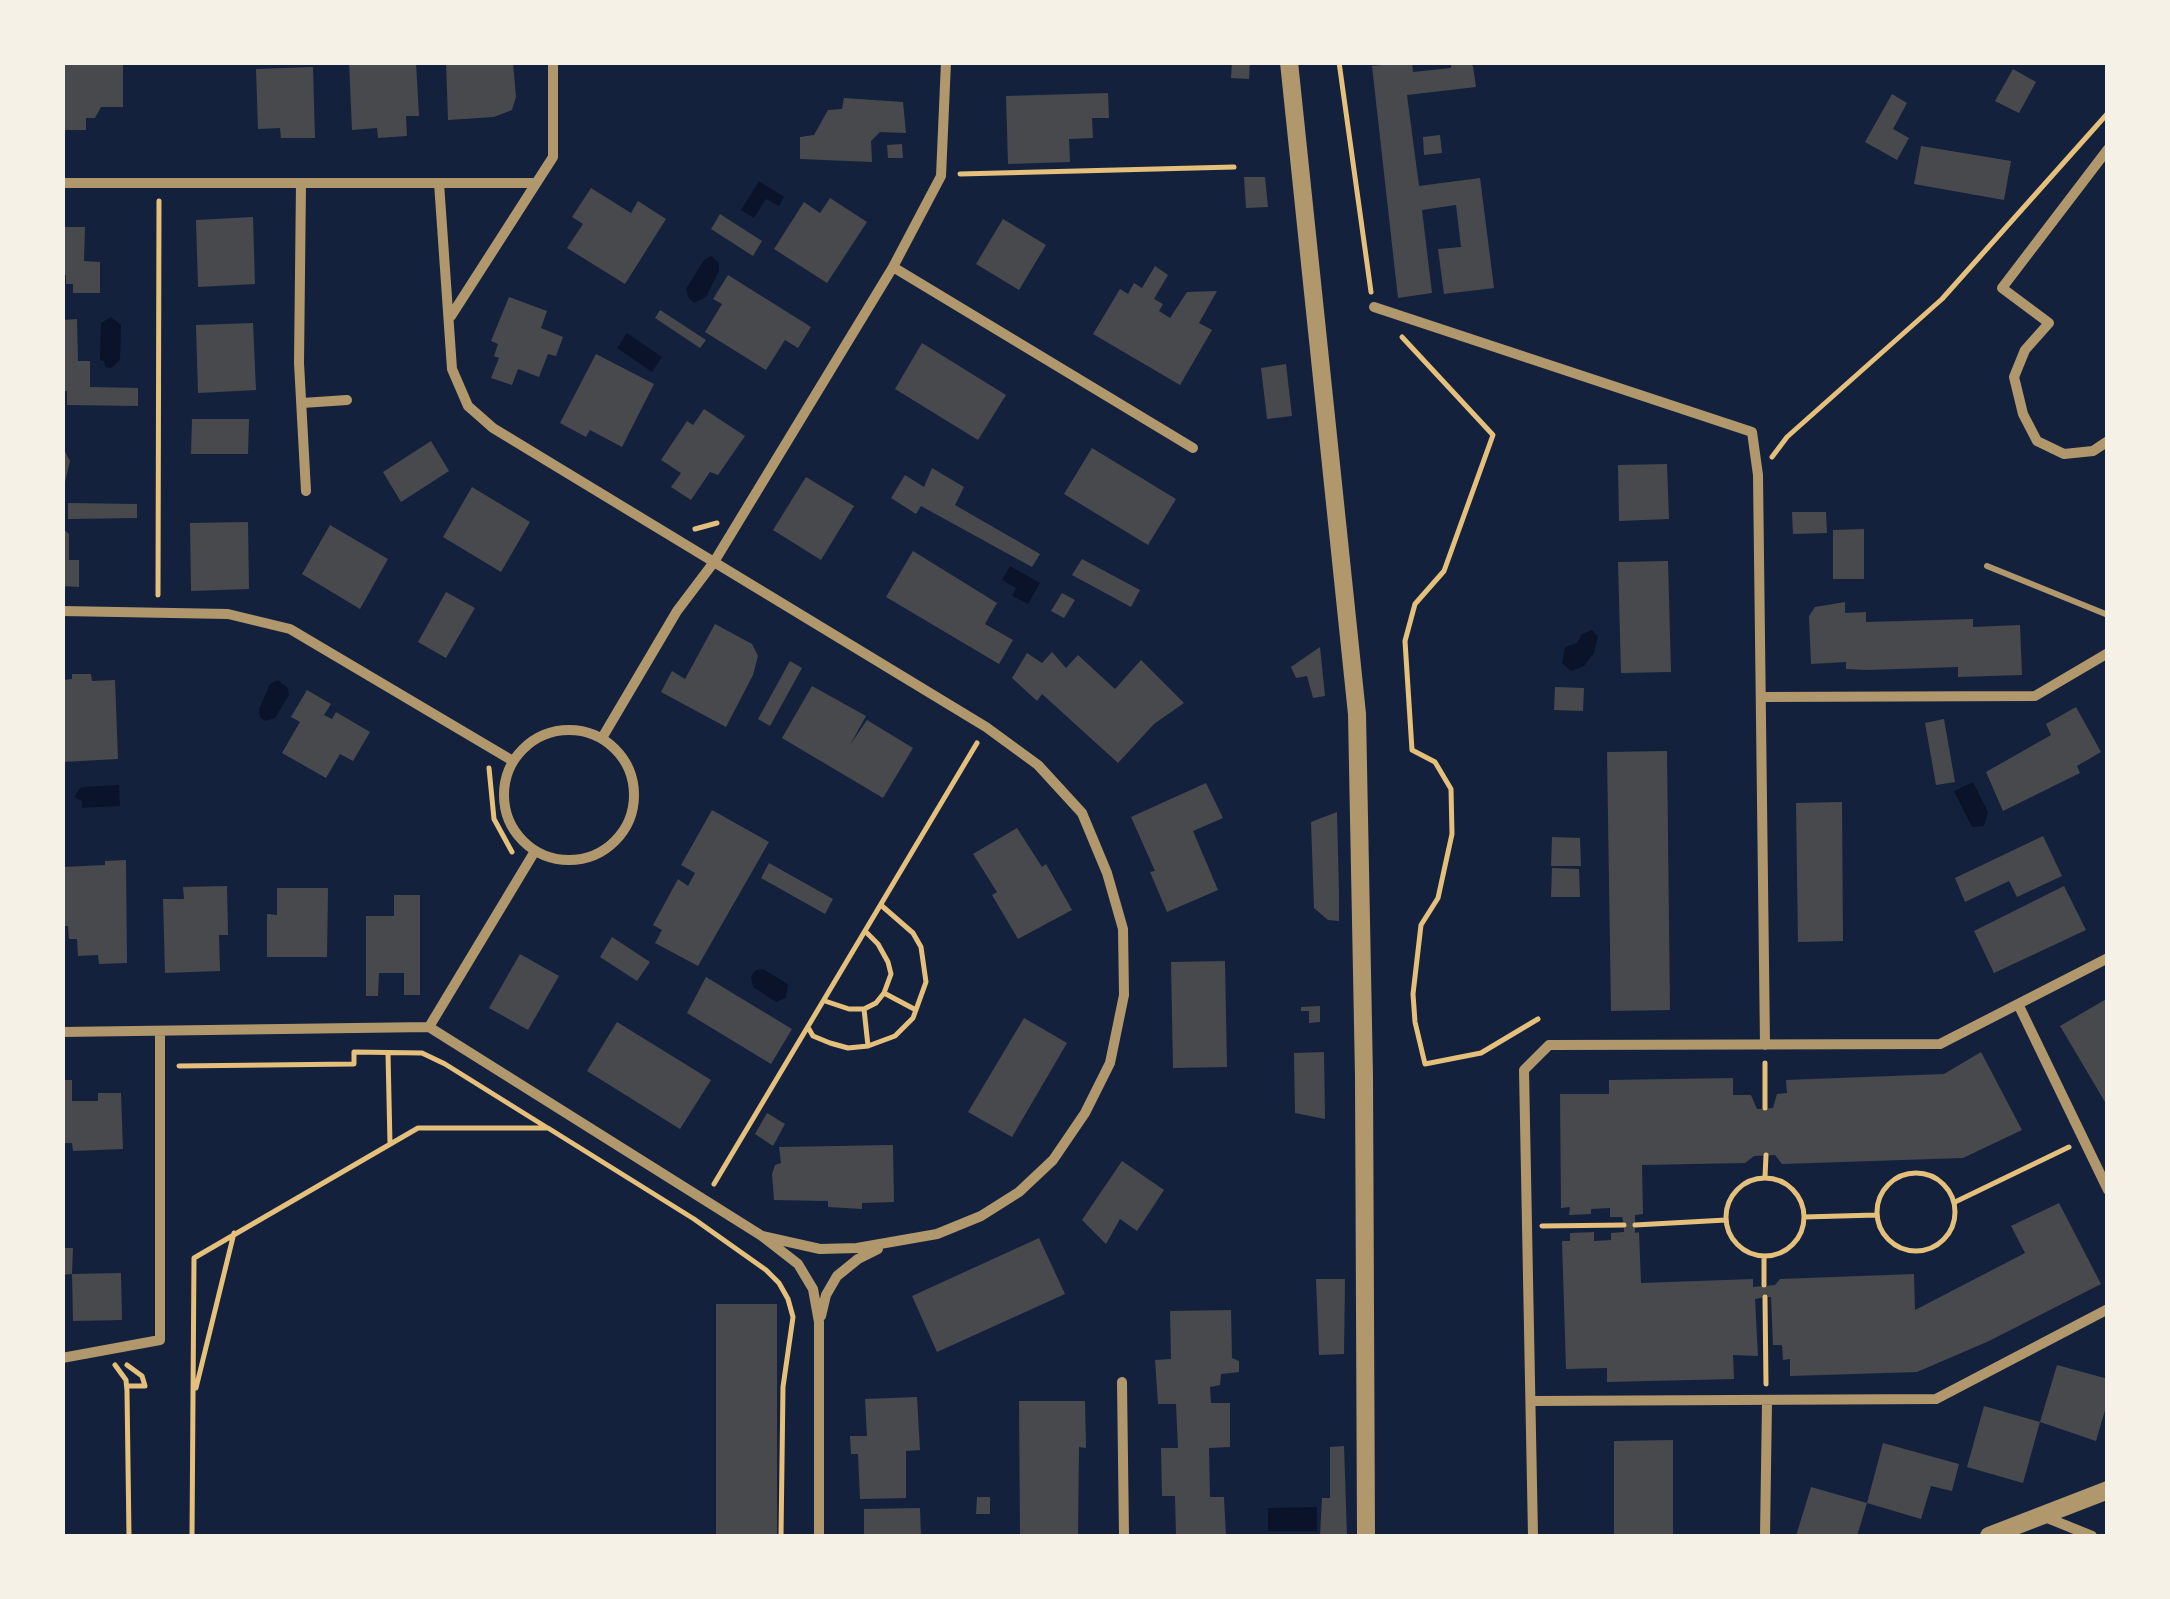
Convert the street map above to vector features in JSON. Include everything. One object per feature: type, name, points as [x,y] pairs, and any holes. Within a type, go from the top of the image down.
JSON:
[{"type":"street","points":[[450,317],[553,156],[552,62]]},
{"type":"street","points":[[602,738],[893,267],[940,176],[946,62]]},
{"type":"street","points":[[1288,62],[1357,714],[1366,1536]]},
{"type":"street","points":[[2108,149],[2002,288],[2049,323],[2025,350],[2014,377],[2023,414],[2037,441],[2064,454],[2093,451],[2108,442]]},
{"type":"street","points":[[62,183],[535,183]]},
{"type":"street","points":[[301,183],[306,491]]},
{"type":"street","points":[[440,183],[452,369],[468,406],[493,428],[986,727],[1038,765],[1082,813],[1107,873],[1123,929],[1124,995],[1110,1064],[1085,1113],[1053,1160],[1019,1192],[981,1216],[938,1234],[857,1248],[820,1249],[762,1236]]},
{"type":"street","points":[[893,267],[1193,448]]},
{"type":"street","points":[[1374,307],[1752,432],[1758,475],[1766,1045]]},
{"type":"street","points":[[302,403],[347,400]]},
{"type":"street","points":[[62,612],[228,614],[290,629],[512,761]]},
{"type":"street","points":[[1761,697],[2035,696],[2108,653]]},
{"type":"street","points":[[561,730],[584,731],[602,738],[618,750],[629,768],[634,790],[632,813],[617,839],[583,858],[558,859],[535,851],[510,823],[503,800],[512,761],[541,735],[561,730]]},
{"type":"street","points":[[428,1027],[535,851]]},
{"type":"street","points":[[1533,1536],[1524,1070],[1549,1045],[1940,1044],[2108,958]]},
{"type":"street","points":[[2019,1006],[2108,1190]]},
{"type":"street","points":[[62,1032],[428,1027],[762,1236],[798,1264],[813,1289],[820,1322],[819,1536]]},
{"type":"street","points":[[62,1358],[160,1340],[160,1032]]},
{"type":"street","points":[[820,1322],[826,1295],[837,1276],[858,1259],[893,1242]]},
{"type":"street","points":[[1532,1401],[1936,1398],[2108,1310]]},
{"type":"street","points":[[1122,1382],[1124,1536]]},
{"type":"street","points":[[1765,1536],[1766,1402]]},
{"type":"street","points":[[1988,1536],[2108,1490]]},
{"type":"street","points":[[2044,1516],[2092,1536]]},
{"type":"lane","points":[[1987,566],[2108,615]]},
{"type":"path","points":[[1339,62],[1374,307]]},
{"type":"path","points":[[1758,475],[1787,436],[1942,299],[2108,113]]},
{"type":"path","points":[[956,174],[1234,167]]},
{"type":"path","points":[[158,613],[159,183]]},
{"type":"path","points":[[1400,336],[1493,435],[1444,571],[1415,604],[1405,641],[1412,750],[1434,762],[1451,789],[1452,834],[1438,898],[1421,926],[1413,994],[1424,1064],[1481,1054],[1538,1019]]},
{"type":"path","points":[[692,529],[717,524],[727,513]]},
{"type":"path","points":[[704,1200],[986,727]]},
{"type":"path","points":[[478,759],[492,773],[491,806],[512,849],[512,858]]},
{"type":"path","points":[[809,1029],[813,1036],[830,1043],[848,1048],[868,1046],[895,1036],[913,1018],[926,982],[921,947],[913,933],[882,906]]},
{"type":"path","points":[[825,1002],[849,1010],[864,1009],[884,993],[890,974],[888,962],[866,932]]},
{"type":"path","points":[[884,993],[916,1010]]},
{"type":"path","points":[[864,1009],[868,1046]]},
{"type":"path","points":[[1765,1108],[1766,1045]]},
{"type":"path","points":[[174,1074],[177,1066],[354,1064],[354,1052],[422,1054],[445,1064],[736,1247],[766,1270],[788,1299],[792,1317],[783,1386],[781,1536]]},
{"type":"path","points":[[388,1053],[390,1144]]},
{"type":"path","points":[[192,1536],[194,1258],[418,1128],[548,1128]]},
{"type":"path","points":[[1955,1202],[2063,1150]]},
{"type":"path","points":[[1764,1178],[1766,1155]]},
{"type":"path","points":[[1903,1175],[1928,1175],[1940,1181],[1955,1202],[1952,1228],[1945,1240],[1922,1251],[1896,1247],[1880,1228],[1876,1216],[1883,1191],[1903,1175]]},
{"type":"path","points":[[1764,1178],[1789,1186],[1798,1196],[1804,1217],[1802,1234],[1794,1245],[1784,1253],[1764,1256],[1746,1252],[1736,1244],[1726,1220],[1727,1208],[1741,1186],[1764,1178]]},
{"type":"path","points":[[1804,1217],[1876,1216]]},
{"type":"path","points":[[1635,1225],[1726,1220]]},
{"type":"path","points":[[1527,1227],[1624,1225]]},
{"type":"path","points":[[192,1400],[235,1232]]},
{"type":"path","points":[[1764,1256],[1764,1285]]},
{"type":"path","points":[[1765,1297],[1766,1402]]},
{"type":"path","points":[[127,1386],[144,1386],[142,1376],[126,1364],[105,1364],[116,1365],[127,1386],[128,1536]]},
{"type":"water","points":[[759,181],[784,197],[779,206],[766,199],[754,218],[741,210]]},
{"type":"water","points":[[711,256],[719,263],[719,271],[706,297],[694,303],[686,289],[704,260]]},
{"type":"water","points":[[111,317],[121,325],[120,360],[111,368],[100,360],[101,323]]},
{"type":"water","points":[[627,333],[662,357],[652,372],[617,348]]},
{"type":"water","points":[[1010,566],[1040,583],[1028,604],[1012,596],[1016,588],[1002,580]]},
{"type":"water","points":[[1592,630],[1598,636],[1594,653],[1584,666],[1571,671],[1562,663],[1565,647],[1577,643],[1582,634]]},
{"type":"water","points":[[278,680],[288,688],[289,695],[275,718],[265,721],[259,709],[270,684]]},
{"type":"water","points":[[1973,782],[1988,812],[1984,826],[1972,827],[1954,791]]},
{"type":"water","points":[[119,785],[120,806],[82,808],[82,801],[74,797],[81,787]]},
{"type":"water","points":[[763,969],[788,984],[786,998],[776,1002],[753,987],[751,976]]},
{"type":"water","points":[[1317,1507],[1317,1531],[1268,1531],[1268,1508]]},
{"type":"building","points":[[62,62],[123,62],[123,107],[101,107],[95,118],[86,118],[86,130],[62,130]]},
{"type":"building","points":[[349,62],[416,62],[419,116],[406,116],[407,136],[378,138],[377,128],[352,130]]},
{"type":"building","points":[[446,62],[513,62],[516,97],[512,110],[494,117],[448,120]]},
{"type":"building","points":[[1232,62],[1250,62],[1249,79],[1231,78]]},
{"type":"building","points":[[1412,62],[1413,72],[1451,68],[1451,62],[1468,62],[1473,66],[1476,87],[1407,95],[1419,186],[1480,178],[1494,288],[1444,294],[1438,249],[1461,247],[1456,205],[1422,210],[1432,293],[1398,298],[1372,66]]},
{"type":"building","points":[[313,67],[315,138],[281,138],[280,128],[258,129],[256,69]]},
{"type":"building","points":[[2013,69],[2036,82],[2019,113],[1995,101]]},
{"type":"building","points":[[1108,93],[1109,118],[1092,118],[1093,138],[1069,139],[1070,162],[1008,164],[1006,96]]},
{"type":"building","points":[[1892,94],[1907,103],[1893,129],[1909,138],[1897,160],[1865,142]]},
{"type":"building","points":[[844,98],[903,102],[906,133],[880,132],[871,141],[872,162],[800,159],[800,137],[814,135],[828,110],[842,109]]},
{"type":"building","points":[[1440,135],[1442,153],[1424,155],[1423,137]]},
{"type":"building","points":[[902,144],[903,158],[888,158],[887,145]]},
{"type":"building","points":[[1921,146],[2011,161],[2004,200],[1914,184]]},
{"type":"building","points":[[1244,177],[1265,177],[1268,207],[1246,208]]},
{"type":"building","points":[[591,188],[631,213],[638,201],[666,219],[625,284],[567,248],[583,224],[572,217]]},
{"type":"building","points":[[830,198],[867,222],[827,283],[774,249],[804,202],[820,213]]},
{"type":"building","points":[[720,214],[762,241],[753,256],[711,229]]},
{"type":"building","points":[[253,217],[255,284],[198,287],[196,220]]},
{"type":"building","points":[[1003,219],[1046,245],[1019,290],[976,264]]},
{"type":"building","points":[[62,227],[85,227],[84,261],[100,262],[100,293],[73,293],[73,284],[66,284],[66,275],[62,275]]},
{"type":"building","points":[[1155,266],[1168,275],[1154,299],[1163,304],[1159,311],[1170,318],[1187,292],[1217,291],[1199,323],[1212,330],[1180,385],[1093,334],[1120,289],[1128,294],[1134,283],[1142,288]]},
{"type":"building","points":[[728,275],[811,327],[798,348],[785,340],[766,370],[705,332],[722,304],[713,299]]},
{"type":"building","points":[[509,297],[547,311],[541,328],[563,337],[556,356],[548,354],[539,377],[518,369],[512,385],[491,378],[499,358],[494,356],[498,344],[491,341]]},
{"type":"building","points":[[660,310],[706,340],[700,348],[655,318]]},
{"type":"building","points":[[77,319],[78,361],[90,361],[90,387],[138,388],[138,406],[67,405],[67,391],[62,391],[62,320]]},
{"type":"building","points":[[253,323],[256,390],[198,393],[196,325]]},
{"type":"building","points":[[922,343],[1006,395],[978,440],[895,389]]},
{"type":"building","points":[[596,354],[654,384],[622,447],[590,430],[586,437],[560,423]]},
{"type":"building","points":[[1286,364],[1292,416],[1267,419],[1261,368]]},
{"type":"building","points":[[704,409],[745,436],[718,475],[710,472],[691,500],[671,487],[681,473],[661,460],[687,421],[693,425]]},
{"type":"building","points":[[192,419],[249,419],[248,454],[191,454]]},
{"type":"building","points":[[431,441],[449,471],[401,502],[383,472]]},
{"type":"building","points":[[62,446],[70,461],[64,486],[62,486]]},
{"type":"building","points":[[1092,448],[1176,499],[1148,545],[1064,494]]},
{"type":"building","points":[[1667,464],[1669,519],[1619,521],[1618,465]]},
{"type":"building","points":[[932,468],[964,487],[955,505],[1040,554],[1032,567],[921,506],[916,514],[891,498],[905,475],[924,487]]},
{"type":"building","points":[[806,477],[854,506],[821,560],[773,530]]},
{"type":"building","points":[[472,487],[530,522],[501,572],[443,537]]},
{"type":"building","points":[[68,503],[137,504],[137,518],[68,519]]},
{"type":"building","points":[[1792,512],[1826,512],[1827,533],[1793,534]]},
{"type":"building","points":[[248,522],[249,589],[191,591],[190,523]]},
{"type":"building","points":[[330,525],[388,559],[360,609],[302,574]]},
{"type":"building","points":[[62,528],[69,534],[69,560],[79,560],[79,587],[62,586]]},
{"type":"building","points":[[1864,529],[1864,579],[1833,579],[1833,530]]},
{"type":"building","points":[[913,551],[997,603],[985,624],[1013,640],[999,664],[886,597]]},
{"type":"building","points":[[1082,559],[1140,590],[1131,607],[1072,575]]},
{"type":"building","points":[[1668,561],[1671,672],[1621,673],[1618,562]]},
{"type":"building","points":[[446,592],[475,608],[446,658],[418,642]]},
{"type":"building","points":[[1062,593],[1075,600],[1064,618],[1051,611]]},
{"type":"building","points":[[1845,602],[1845,613],[1866,612],[1866,622],[1973,619],[1973,627],[2020,625],[2022,675],[1958,677],[1958,667],[1867,670],[1846,669],[1846,662],[1811,664],[1809,616],[1815,607]]},
{"type":"building","points":[[715,624],[752,644],[758,656],[753,675],[726,727],[661,692],[672,671],[685,679]]},
{"type":"building","points":[[1320,647],[1325,696],[1313,698],[1307,676],[1296,678],[1291,667]]},
{"type":"building","points":[[1052,652],[1066,668],[1078,655],[1115,689],[1141,660],[1184,703],[1154,724],[1118,763],[1042,694],[1037,701],[1012,678],[1027,653],[1042,663]]},
{"type":"building","points":[[790,661],[802,668],[770,726],[758,719]]},
{"type":"building","points":[[72,674],[91,674],[92,681],[115,680],[118,759],[62,762],[62,680],[72,679]]},
{"type":"building","points":[[812,686],[866,716],[850,745],[867,720],[913,748],[883,798],[782,738]]},
{"type":"building","points":[[1555,687],[1584,688],[1583,711],[1554,710]]},
{"type":"building","points":[[307,690],[331,704],[324,715],[332,719],[336,712],[370,732],[353,761],[340,754],[326,778],[282,753],[300,722],[291,717]]},
{"type":"building","points":[[2076,707],[2101,752],[2077,766],[2080,773],[2003,811],[1986,772],[2051,735],[2046,724]]},
{"type":"building","points":[[1944,719],[1955,782],[1936,785],[1925,723]]},
{"type":"building","points":[[1667,751],[1670,1010],[1611,1011],[1607,752]]},
{"type":"building","points":[[1206,783],[1223,818],[1193,831],[1218,890],[1167,912],[1150,872],[1155,871],[1131,817]]},
{"type":"building","points":[[1842,802],[1843,941],[1798,942],[1796,803]]},
{"type":"building","points":[[712,810],[769,842],[698,966],[655,943],[662,930],[653,925],[678,879],[688,886],[695,873],[681,865]]},
{"type":"building","points":[[1337,812],[1339,921],[1328,920],[1314,908],[1311,822]]},
{"type":"building","points":[[1017,828],[1042,867],[1046,864],[1072,910],[1018,939],[992,895],[997,892],[973,854]]},
{"type":"building","points":[[2043,836],[2062,876],[2017,897],[2009,881],[1965,902],[1955,878]]},
{"type":"building","points":[[1552,837],[1580,838],[1581,866],[1551,866]]},
{"type":"building","points":[[126,860],[127,963],[99,964],[98,955],[78,956],[77,939],[69,939],[62,867]]},
{"type":"building","points":[[769,863],[833,899],[825,914],[761,878]]},
{"type":"building","points":[[1552,868],[1579,869],[1580,897],[1551,897]]},
{"type":"building","points":[[227,886],[228,935],[219,935],[220,971],[165,973],[163,899],[184,899],[183,887]]},
{"type":"building","points":[[2064,886],[2086,930],[1994,973],[1974,931]]},
{"type":"building","points":[[277,888],[328,888],[327,957],[267,957],[267,914],[277,915]]},
{"type":"building","points":[[394,895],[420,895],[420,995],[404,995],[404,973],[379,973],[378,996],[366,996],[366,916],[394,916]]},
{"type":"building","points":[[612,937],[650,962],[637,981],[600,957]]},
{"type":"building","points":[[520,954],[559,976],[528,1030],[489,1008]]},
{"type":"building","points":[[1225,961],[1227,1067],[1173,1068],[1171,962]]},
{"type":"building","points":[[706,977],[792,1029],[771,1064],[687,1013]]},
{"type":"building","points":[[2108,998],[2108,1107],[2060,1026]]},
{"type":"building","points":[[1320,1006],[1320,1022],[1309,1023],[1309,1011],[1301,1011],[1301,1007]]},
{"type":"building","points":[[1024,1018],[1067,1043],[1012,1137],[968,1112]]},
{"type":"building","points":[[617,1022],[711,1080],[680,1129],[587,1071]]},
{"type":"building","points":[[1324,1052],[1325,1119],[1295,1113],[1294,1053]]},
{"type":"building","points":[[1981,1052],[2022,1130],[1963,1158],[1782,1164],[1775,1155],[1754,1156],[1745,1163],[1642,1165],[1643,1214],[1635,1215],[1641,1283],[1753,1279],[1753,1287],[1775,1285],[1780,1279],[1914,1274],[1915,1310],[2025,1253],[2011,1226],[2059,1203],[2101,1284],[1989,1341],[1917,1372],[1790,1376],[1790,1359],[1783,1360],[1782,1345],[1773,1345],[1771,1297],[1755,1299],[1758,1356],[1733,1355],[1734,1379],[1607,1382],[1607,1368],[1566,1369],[1562,1241],[1570,1241],[1570,1233],[1594,1232],[1594,1241],[1611,1240],[1611,1233],[1624,1232],[1624,1225],[1622,1217],[1610,1217],[1610,1208],[1569,1215],[1570,1207],[1561,1208],[1560,1094],[1609,1094],[1609,1080],[1733,1078],[1733,1095],[1751,1095],[1757,1109],[1773,1108],[1777,1094],[1787,1093],[1786,1080],[1944,1074]]},
{"type":"building","points":[[62,1080],[72,1080],[72,1101],[98,1101],[98,1093],[121,1093],[123,1149],[73,1151],[72,1143],[62,1143]]},
{"type":"building","points":[[767,1113],[785,1124],[773,1146],[755,1134]]},
{"type":"building","points":[[893,1145],[894,1202],[862,1203],[862,1209],[828,1207],[828,1201],[774,1200],[772,1174],[775,1165],[781,1163],[779,1147]]},
{"type":"building","points":[[1122,1161],[1164,1190],[1137,1231],[1120,1219],[1106,1244],[1082,1220]]},
{"type":"building","points":[[1039,1238],[1065,1294],[937,1352],[912,1296]]},
{"type":"building","points":[[62,1248],[73,1248],[72,1274],[62,1275]]},
{"type":"building","points":[[121,1273],[122,1320],[73,1321],[72,1274]]},
{"type":"building","points":[[1316,1279],[1345,1279],[1344,1354],[1319,1355]]},
{"type":"building","points":[[716,1304],[777,1304],[777,1536],[716,1536]]},
{"type":"building","points":[[1231,1310],[1232,1358],[1239,1361],[1239,1372],[1221,1374],[1220,1385],[1210,1387],[1211,1403],[1230,1403],[1230,1447],[1209,1448],[1210,1497],[1224,1497],[1226,1536],[1176,1536],[1175,1496],[1162,1496],[1161,1448],[1178,1448],[1176,1404],[1158,1404],[1155,1360],[1171,1359],[1170,1311]]},
{"type":"building","points":[[2057,1365],[2108,1379],[2108,1400],[2096,1441],[2040,1422]]},
{"type":"building","points":[[917,1397],[920,1450],[906,1451],[906,1498],[860,1499],[858,1454],[851,1454],[850,1436],[867,1436],[865,1399]]},
{"type":"building","points":[[1019,1401],[1085,1401],[1086,1448],[1079,1447],[1078,1536],[1020,1536]]},
{"type":"building","points":[[1984,1406],[2040,1422],[2023,1483],[1967,1467]]},
{"type":"building","points":[[1673,1440],[1673,1536],[1614,1536],[1614,1441]]},
{"type":"building","points":[[1883,1443],[1959,1464],[1952,1491],[1931,1486],[1921,1519],[1867,1503]]},
{"type":"building","points":[[1344,1446],[1347,1536],[1320,1536],[1322,1498],[1330,1498],[1330,1447]]},
{"type":"building","points":[[1811,1487],[1867,1503],[1857,1536],[1796,1536]]},
{"type":"building","points":[[977,1497],[990,1497],[990,1514],[976,1514]]},
{"type":"building","points":[[920,1508],[921,1536],[864,1536],[864,1509]]}]
